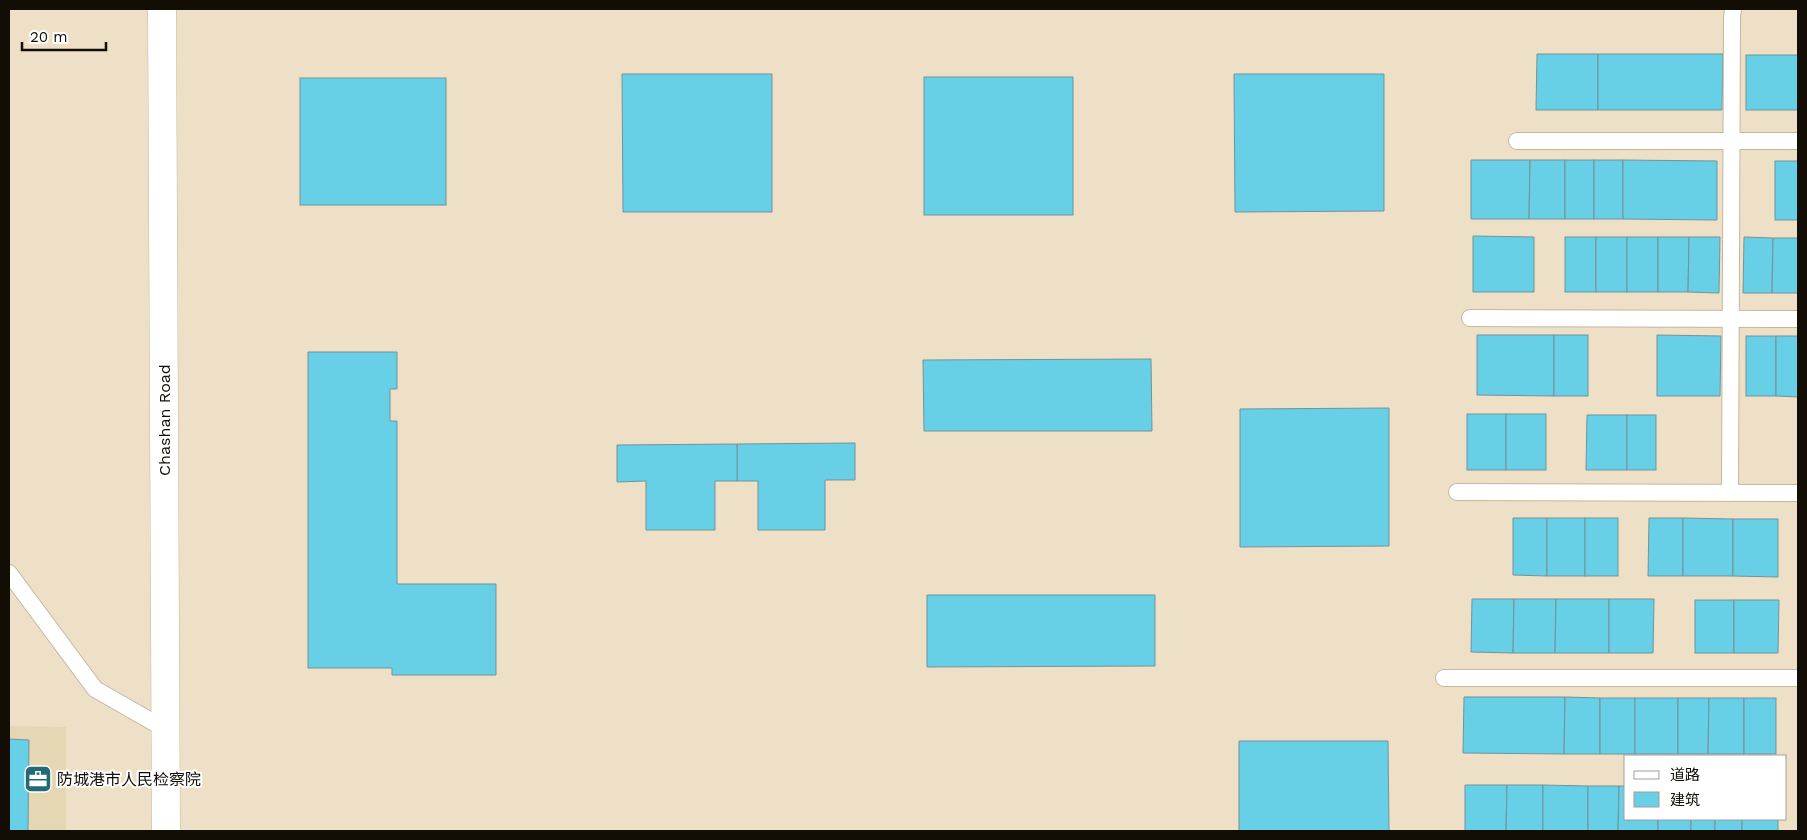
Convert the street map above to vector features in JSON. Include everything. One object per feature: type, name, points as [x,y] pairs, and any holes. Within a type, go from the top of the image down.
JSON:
[{"type":"main road","name":"Chashan Road","points":[[162,9],[166,831]]},
{"type":"lane","points":[[1730,493],[1733,9]]},
{"type":"lane","points":[[1518,141],[1798,142]]},
{"type":"lane","points":[[1470,318],[1798,319]]},
{"type":"lane","points":[[1457,492],[1798,493]]},
{"type":"lane","points":[[9,573],[95,689],[165,729]]},
{"type":"lane","points":[[1444,678],[1798,678]]},
{"type":"shaded area","name":"防城港市人民检察院","points":[[9,726],[66,727],[66,831],[9,831]]},
{"type":"building","points":[[1537,54],[1598,54],[1598,110],[1536,110]]},
{"type":"building","points":[[1598,54],[1723,54],[1722,110],[1598,110]]},
{"type":"building","points":[[1746,55],[1798,55],[1798,110],[1746,110]]},
{"type":"building","points":[[622,74],[772,74],[772,212],[623,212]]},
{"type":"building","points":[[1234,74],[1384,74],[1384,211],[1235,212]]},
{"type":"building","points":[[924,77],[1073,77],[1073,215],[924,215]]},
{"type":"building","points":[[300,78],[446,78],[446,205],[300,205]]},
{"type":"building","points":[[1471,160],[1530,160],[1529,219],[1471,219]]},
{"type":"building","points":[[1530,160],[1565,160],[1565,219],[1529,219]]},
{"type":"building","points":[[1565,160],[1594,160],[1594,219],[1565,219]]},
{"type":"building","points":[[1594,160],[1623,160],[1623,219],[1594,219]]},
{"type":"building","points":[[1623,160],[1717,161],[1717,220],[1623,219]]},
{"type":"building","points":[[1775,161],[1798,161],[1798,220],[1775,220]]},
{"type":"building","points":[[1473,236],[1534,237],[1534,292],[1473,292]]},
{"type":"building","points":[[1565,237],[1596,237],[1596,292],[1565,292]]},
{"type":"building","points":[[1596,237],[1627,237],[1627,292],[1596,292]]},
{"type":"building","points":[[1627,237],[1658,237],[1658,292],[1627,292]]},
{"type":"building","points":[[1658,237],[1689,237],[1688,292],[1658,292]]},
{"type":"building","points":[[1689,237],[1720,237],[1719,293],[1688,292]]},
{"type":"building","points":[[1744,237],[1773,238],[1772,293],[1743,293]]},
{"type":"building","points":[[1773,238],[1798,238],[1798,293],[1772,293]]},
{"type":"building","points":[[1477,335],[1554,335],[1554,396],[1477,395]]},
{"type":"building","points":[[1554,335],[1588,335],[1588,396],[1554,396]]},
{"type":"building","points":[[1657,335],[1721,336],[1720,396],[1657,396]]},
{"type":"building","points":[[1746,336],[1776,336],[1776,396],[1746,396]]},
{"type":"building","points":[[1776,336],[1798,336],[1798,397],[1776,396]]},
{"type":"building","points":[[308,352],[397,352],[397,389],[390,389],[390,421],[397,421],[397,584],[496,584],[496,675],[392,675],[392,668],[308,668]]},
{"type":"building","points":[[1151,359],[1152,431],[924,431],[923,360]]},
{"type":"building","points":[[1389,408],[1389,546],[1240,547],[1240,409]]},
{"type":"building","points":[[1467,414],[1506,414],[1506,470],[1467,470]]},
{"type":"building","points":[[1506,414],[1546,414],[1546,470],[1506,470]]},
{"type":"building","points":[[1587,415],[1627,415],[1627,470],[1586,470]]},
{"type":"building","points":[[1627,415],[1656,415],[1656,470],[1627,470]]},
{"type":"building","points":[[855,443],[855,480],[825,480],[825,530],[758,530],[758,481],[737,481],[737,444]]},
{"type":"building","points":[[737,444],[737,481],[715,481],[715,530],[646,530],[646,481],[617,482],[617,445]]},
{"type":"building","points":[[1513,518],[1547,518],[1547,576],[1513,575]]},
{"type":"building","points":[[1547,518],[1585,518],[1585,576],[1547,576]]},
{"type":"building","points":[[1585,518],[1618,518],[1618,576],[1585,576]]},
{"type":"building","points":[[1649,518],[1683,518],[1683,576],[1648,576]]},
{"type":"building","points":[[1683,518],[1733,519],[1733,576],[1683,576]]},
{"type":"building","points":[[1733,519],[1778,519],[1778,577],[1733,576]]},
{"type":"building","points":[[927,595],[1155,595],[1155,666],[927,667]]},
{"type":"building","points":[[1472,599],[1514,599],[1513,653],[1471,652]]},
{"type":"building","points":[[1514,599],[1556,599],[1555,653],[1513,653]]},
{"type":"building","points":[[1556,599],[1609,599],[1609,653],[1555,653]]},
{"type":"building","points":[[1609,599],[1654,599],[1653,653],[1609,653]]},
{"type":"building","points":[[1695,600],[1734,600],[1734,653],[1695,653]]},
{"type":"building","points":[[1734,600],[1779,600],[1778,653],[1734,653]]},
{"type":"building","points":[[1464,697],[1565,697],[1564,754],[1463,753]]},
{"type":"building","points":[[1565,697],[1600,698],[1600,754],[1564,754]]},
{"type":"building","points":[[1600,698],[1635,698],[1635,754],[1600,754]]},
{"type":"building","points":[[1635,698],[1678,698],[1678,754],[1635,754]]},
{"type":"building","points":[[1678,698],[1709,698],[1708,754],[1678,754]]},
{"type":"building","points":[[1709,698],[1744,698],[1744,754],[1708,754]]},
{"type":"building","points":[[1744,698],[1776,698],[1776,754],[1744,754]]},
{"type":"building","points":[[9,739],[29,740],[28,831],[9,831]]},
{"type":"building","points":[[1239,741],[1388,741],[1389,831],[1239,831]]},
{"type":"building","points":[[1465,785],[1507,785],[1506,831],[1465,831]]},
{"type":"building","points":[[1507,785],[1543,785],[1543,831],[1506,831]]},
{"type":"building","points":[[1543,785],[1588,786],[1588,831],[1543,831]]},
{"type":"building","points":[[1588,786],[1619,786],[1618,831],[1588,831]]},
{"type":"building","points":[[1619,786],[1624,786],[1624,820],[1658,820],[1658,831],[1618,831]]},
{"type":"building","points":[[1658,820],[1691,820],[1691,831],[1658,831]]},
{"type":"building","points":[[1691,820],[1715,820],[1715,831],[1691,831]]},
{"type":"building","points":[[1715,820],[1742,820],[1742,831],[1715,831]]},
{"type":"building","points":[[1742,820],[1778,820],[1778,831],[1742,831]]},
{"type":"place","name":"防城港市人民检察院","points":[[38,779]]}]
